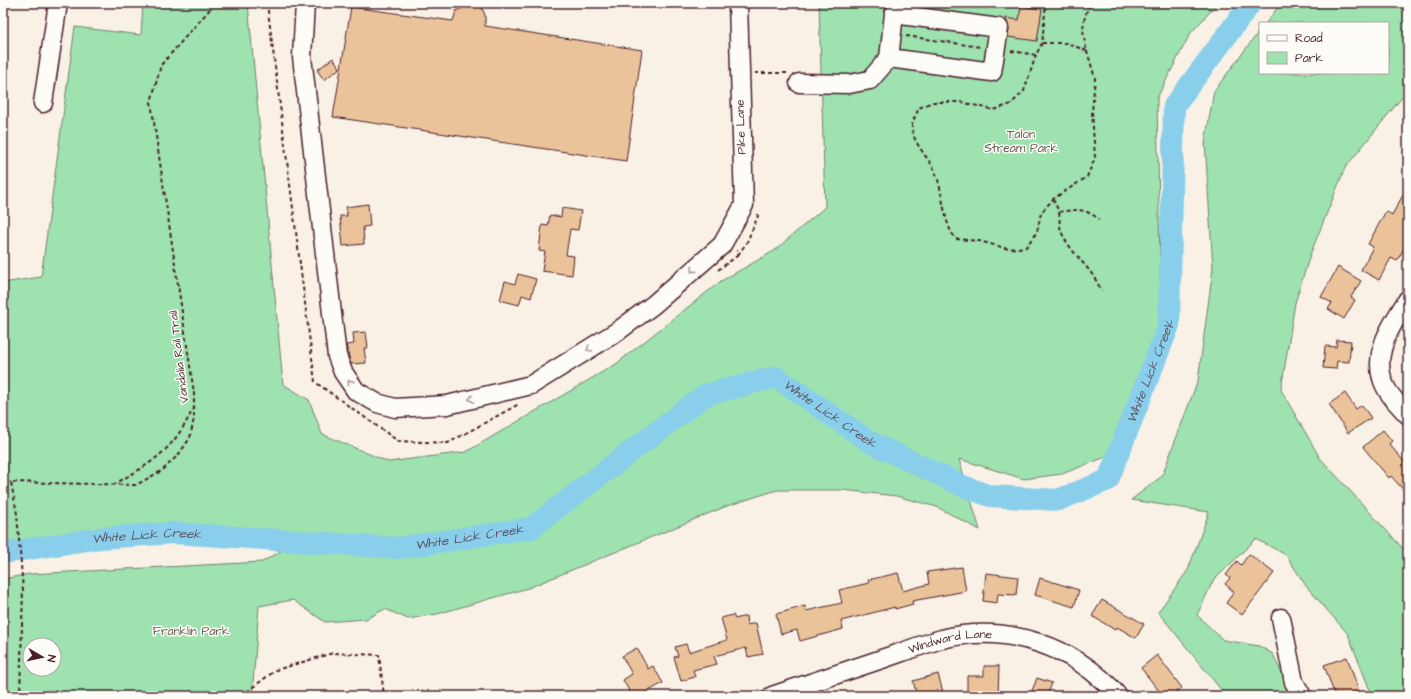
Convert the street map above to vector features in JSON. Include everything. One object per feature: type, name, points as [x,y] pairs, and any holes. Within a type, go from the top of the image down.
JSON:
[{"type":"street","points":[[43,103],[58,3]]},
{"type":"street","name":"Pike Lane","points":[[305,3],[302,57],[337,356],[343,372],[356,390],[377,403],[395,408],[447,405],[531,384],[618,331],[730,247],[744,206],[738,3]]},
{"type":"street","points":[[799,83],[849,84],[870,80],[889,58],[894,14],[999,28],[992,72],[889,58]]},
{"type":"street","points":[[1408,299],[1386,338],[1380,360],[1384,385],[1392,398],[1408,415]]},
{"type":"street","points":[[1281,618],[1294,682],[1302,696]]},
{"type":"street","name":"Windward Lane","points":[[772,696],[942,639],[987,634],[1031,640],[1066,653],[1104,680],[1118,696]]},
{"type":"path","name":"Vandalia Rail Trail","points":[[3,483],[136,485],[163,470],[179,454],[190,438],[194,408],[191,369],[150,102],[161,65],[210,8],[211,3]]},
{"type":"path","points":[[267,3],[315,382],[398,441],[448,443],[524,401]]},
{"type":"path","points":[[1046,3],[1042,43],[1067,43],[1087,51]]},
{"type":"path","points":[[1036,55],[1024,91],[1011,104],[994,110],[961,102],[932,102],[919,108],[912,125],[915,140],[934,169],[942,193],[950,232],[956,239],[979,241],[1009,249],[1026,247],[1037,232],[1041,213],[1053,199],[1087,177],[1095,158],[1092,112],[1095,78],[1082,31],[1086,12],[1091,3]]},
{"type":"path","points":[[1053,199],[1059,212],[1061,230],[1070,247],[1097,280],[1101,291]]},
{"type":"path","points":[[1059,212],[1074,209],[1087,210],[1099,219]]},
{"type":"path","points":[[713,274],[737,256],[747,242]]},
{"type":"path","points":[[730,247],[737,256]]},
{"type":"path","points":[[112,485],[145,467],[169,448],[183,430],[194,408]]},
{"type":"path","points":[[11,482],[17,514],[23,590],[20,696]]},
{"type":"path","points":[[241,696],[276,670],[333,653],[378,655],[384,696]]},
{"type":"green space","points":[[143,3],[248,3],[283,384],[309,400],[322,434],[388,462],[466,452],[616,364],[721,281],[774,251],[825,207],[819,3],[1218,3],[1190,34],[1157,98],[1161,322],[1135,394],[1108,456],[1062,474],[1024,479],[959,459],[980,530],[937,507],[896,496],[842,490],[777,490],[727,506],[528,588],[437,614],[408,619],[385,609],[366,619],[325,622],[293,600],[259,606],[252,696],[3,696],[3,579],[29,574],[262,562],[296,542],[174,533],[101,538],[3,553],[3,283],[41,277],[75,27],[141,35]]},
{"type":"green space","points":[[1281,3],[1408,3],[1408,90],[1345,168],[1310,255],[1295,303],[1281,390],[1320,458],[1408,554],[1408,696],[1369,696],[1371,693],[1348,634],[1306,586],[1286,555],[1256,539],[1213,581],[1197,615],[1223,640],[1259,646],[1273,654],[1292,696],[1226,696],[1158,612],[1188,570],[1209,512],[1131,500],[1162,476],[1198,380],[1213,268],[1205,142],[1214,91],[1259,31],[1259,74],[1389,74],[1389,22],[1267,22]]},
{"type":"building","points":[[468,5],[481,6],[485,15],[485,26],[642,50],[626,161],[333,117],[351,7],[453,21],[456,11]]},
{"type":"building","points":[[1021,6],[1042,9],[1037,41],[1008,37],[1009,29],[1006,18],[1019,20]]},
{"type":"building","points":[[333,58],[340,68],[324,80],[317,70]]},
{"type":"building","points":[[1408,186],[1408,241],[1397,261],[1391,258],[1379,280],[1361,270],[1373,247],[1368,244],[1386,211],[1392,215]]},
{"type":"building","points":[[368,204],[370,226],[363,227],[364,244],[343,246],[340,216],[347,216],[346,207]]},
{"type":"building","points":[[562,208],[581,211],[578,230],[570,229],[566,255],[574,256],[572,275],[542,271],[545,252],[539,251],[542,225],[548,226],[550,215],[561,217]]},
{"type":"building","points":[[1338,267],[1361,281],[1351,297],[1355,300],[1344,319],[1328,309],[1332,303],[1321,297]]},
{"type":"building","points":[[518,274],[536,279],[531,298],[522,295],[519,305],[500,300],[505,281],[515,284]]},
{"type":"building","points":[[366,332],[368,348],[364,348],[366,363],[351,364],[346,345],[354,344],[353,333]]},
{"type":"building","points":[[1337,340],[1351,341],[1349,362],[1337,361],[1336,369],[1323,368],[1325,346],[1336,347]]},
{"type":"building","points":[[1345,393],[1356,409],[1362,405],[1371,418],[1348,433],[1329,404]]},
{"type":"building","points":[[1383,430],[1392,441],[1389,444],[1408,466],[1408,495],[1391,476],[1389,478],[1363,447]]},
{"type":"building","points":[[1249,554],[1274,573],[1242,615],[1226,603],[1234,592],[1225,584],[1230,578],[1226,575],[1237,561],[1241,565]]},
{"type":"building","points":[[962,567],[966,591],[912,601],[913,604],[895,609],[895,607],[841,621],[843,629],[800,641],[797,630],[781,634],[776,614],[805,606],[806,611],[842,603],[839,590],[869,583],[868,580],[898,573],[903,591],[929,584],[927,572]]},
{"type":"building","points":[[986,573],[1018,577],[1016,595],[998,594],[997,603],[983,601]]},
{"type":"building","points":[[1040,578],[1079,590],[1074,607],[1035,595]]},
{"type":"building","points":[[1102,600],[1144,624],[1136,638],[1117,627],[1115,630],[1092,616]]},
{"type":"building","points":[[733,615],[735,619],[746,616],[747,625],[756,623],[763,654],[748,657],[746,648],[714,656],[717,664],[693,670],[695,677],[681,681],[674,657],[678,656],[675,647],[686,644],[689,652],[727,640],[721,618]]},
{"type":"building","points":[[637,648],[648,669],[653,666],[663,683],[640,696],[632,696],[623,680],[632,674],[622,656]]},
{"type":"building","points":[[1157,655],[1182,688],[1170,696],[1163,696],[1141,668]]},
{"type":"building","points":[[1347,657],[1359,691],[1345,696],[1335,696],[1324,665]]},
{"type":"building","points":[[984,666],[999,666],[998,696],[967,696],[967,676],[984,676]]},
{"type":"building","points":[[938,674],[944,696],[917,696],[913,681]]},
{"type":"building","points":[[1037,678],[1052,683],[1047,696],[1030,696]]},
{"type":"waterway","name":"White Lick Creek","points":[[3,553],[101,538],[174,533],[398,548],[531,528],[705,395],[776,377],[870,442],[963,486],[990,496],[1058,500],[1108,480],[1169,325],[1174,106],[1251,3]]},
{"type":"park label","name":"Talon Stream Park","points":[[1021,141]]},
{"type":"park label","name":"Franklin Park","points":[[191,631]]}]
